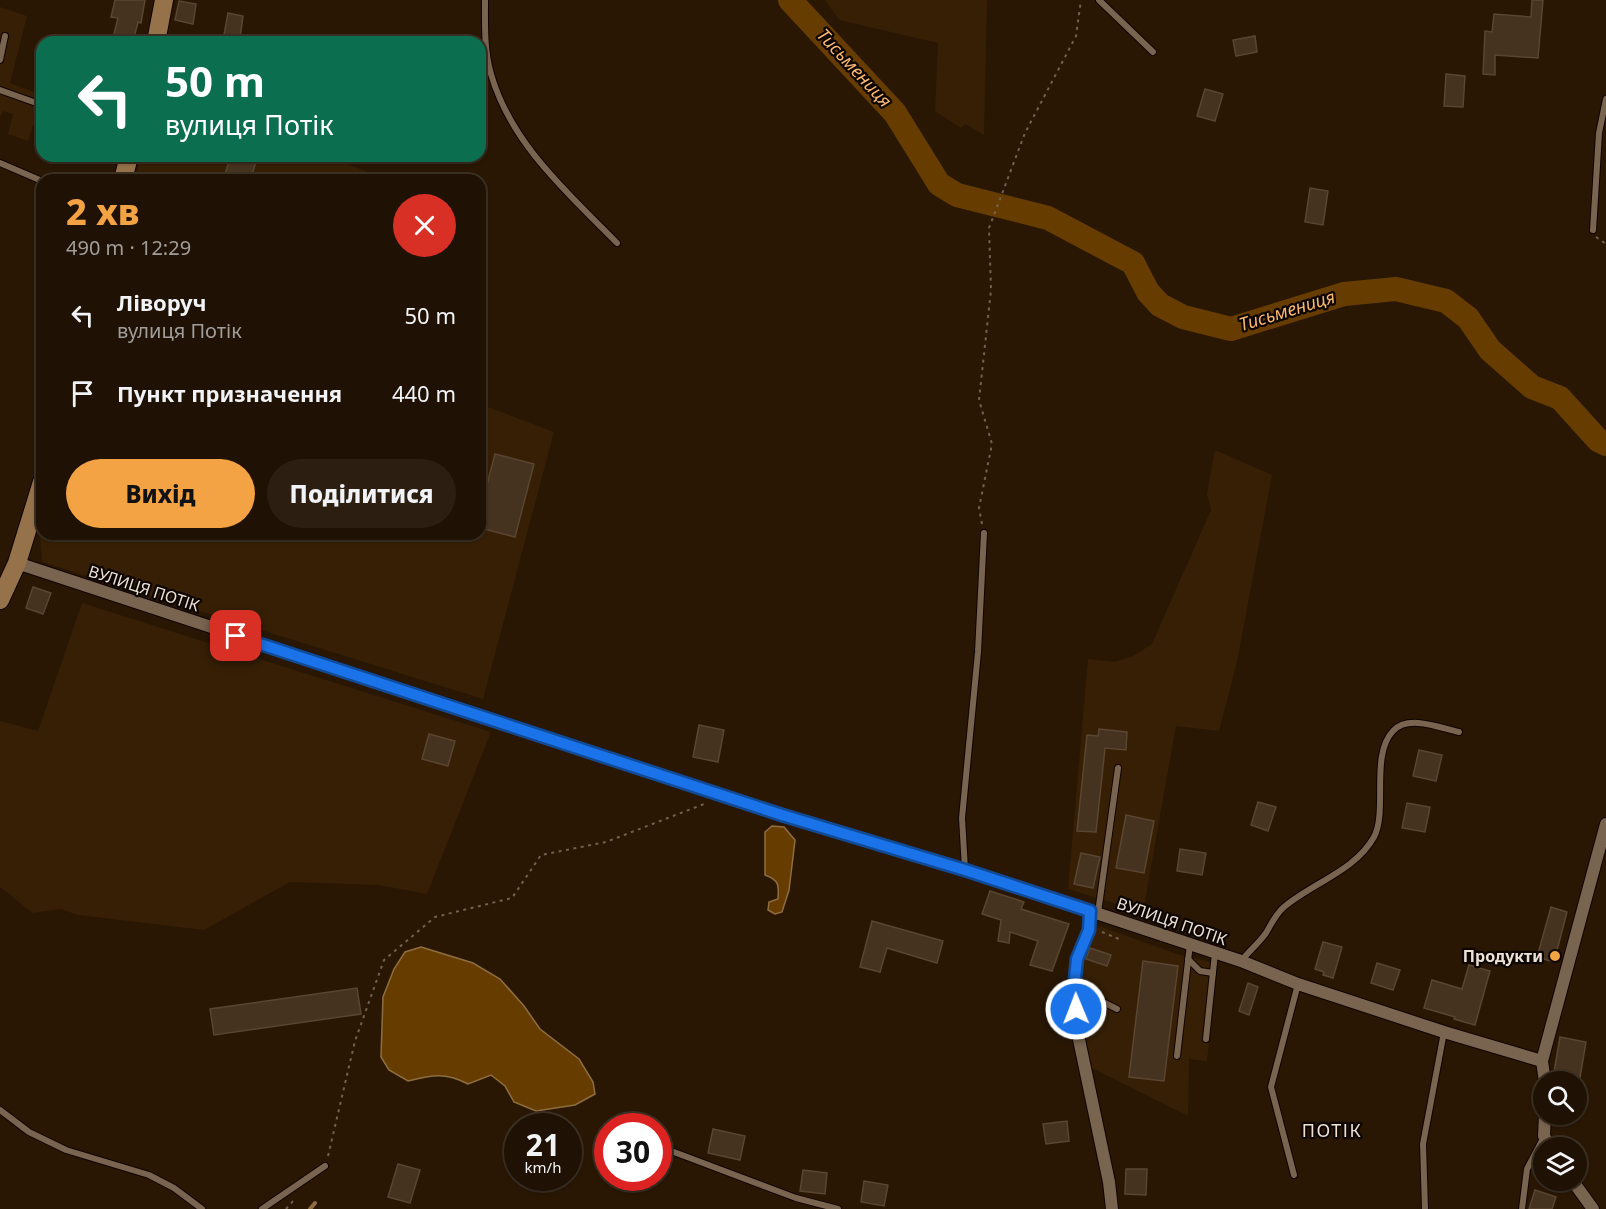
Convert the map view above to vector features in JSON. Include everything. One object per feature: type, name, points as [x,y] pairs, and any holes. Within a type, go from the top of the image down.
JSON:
[{"type":"street","points":[[157,36],[164,0]]},
{"type":"street","points":[[0,600],[17,563],[36,501]]},
{"type":"street","name":"ВУЛИЦЯ ПОТІК","points":[[17,563],[725,796],[1094,912],[1241,961],[1298,984],[1444,1032],[1542,1061]]},
{"type":"street","points":[[1543,1071],[1542,1061],[1606,824]]},
{"type":"street","points":[[1094,912],[1077,959],[1074,988],[1077,1030],[1109,1182],[1112,1209]]},
{"type":"street","points":[[1544,1125],[1544,1136]]},
{"type":"street","points":[[1580,1191],[1593,1209]]},
{"type":"lane","points":[[484,0],[491,73],[506,113],[542,166],[617,243]]},
{"type":"lane","points":[[1099,0],[1153,52]]},
{"type":"lane","points":[[0,60],[4,36]]},
{"type":"lane","points":[[0,90],[36,103]]},
{"type":"lane","points":[[1593,230],[1599,133],[1606,99]]},
{"type":"lane","points":[[0,163],[36,178]]},
{"type":"lane","points":[[965,870],[962,818],[978,652],[984,533]]},
{"type":"lane","points":[[1241,961],[1266,933],[1273,919],[1285,906],[1361,855],[1374,837],[1378,825],[1380,775],[1386,743],[1394,730],[1405,724],[1419,723],[1459,732]]},
{"type":"lane","points":[[1094,912],[1118,768]]},
{"type":"lane","points":[[1177,1056],[1190,944]]},
{"type":"lane","points":[[1206,1039],[1215,953]]},
{"type":"lane","points":[[1188,959],[1200,971],[1213,973]]},
{"type":"lane","points":[[1294,1175],[1271,1087],[1298,984]]},
{"type":"lane","points":[[1074,988],[1117,1009]]},
{"type":"lane","points":[[1425,1209],[1423,1144],[1444,1032]]},
{"type":"lane","points":[[0,1110],[29,1131],[66,1150],[148,1175],[174,1188],[202,1209]]},
{"type":"lane","points":[[1522,1209],[1527,1169],[1544,1136]]},
{"type":"lane","points":[[672,1151],[796,1198],[838,1209]]},
{"type":"lane","points":[[262,1209],[325,1166]]},
{"type":"path","points":[[984,533],[979,508],[992,444],[979,400],[991,290],[989,228],[1025,133],[1076,36],[1081,0]]},
{"type":"path","points":[[325,1166],[355,1041],[384,960],[435,917],[512,898],[542,855],[606,842],[725,796]]},
{"type":"path","points":[[286,1209],[294,1200]]},
{"type":"shaded area","points":[[825,0],[987,0],[984,135],[965,124],[961,128],[935,111],[938,43],[839,20]]},
{"type":"shaded area","points":[[0,7],[27,16],[10,83],[36,93],[36,126],[33,125],[28,141],[8,134],[13,114],[3,111],[0,117]]},
{"type":"shaded area","points":[[140,162],[342,162],[373,174],[136,174]]},
{"type":"shaded area","points":[[486,406],[554,432],[483,699],[42,562],[41,540],[486,540]]},
{"type":"shaded area","points":[[1215,450],[1272,475],[1237,662],[1219,731],[1176,726],[1143,912],[1068,889],[1088,659],[1115,662],[1133,656],[1152,644],[1211,510],[1207,494]]},
{"type":"shaded area","points":[[82,603],[491,732],[427,894],[379,885],[290,882],[204,930],[78,915],[60,909],[33,913],[0,887],[0,721],[38,731]]},
{"type":"shaded area","points":[[772,826],[784,827],[795,840],[789,890],[782,912],[775,914],[768,910],[769,902],[778,899],[778,887],[776,881],[765,875],[765,832]]},
{"type":"shaded area","points":[[1099,926],[1177,954],[1217,964],[1207,1061],[1189,1059],[1188,1116],[1092,1068],[1079,1025],[1077,974],[1089,935]]},
{"type":"shaded area","points":[[421,947],[473,963],[500,979],[524,1006],[540,1029],[579,1059],[593,1082],[595,1094],[575,1105],[536,1111],[514,1102],[505,1086],[491,1075],[468,1084],[445,1076],[424,1077],[408,1081],[389,1070],[381,1057],[383,997],[394,969],[405,952]]},
{"type":"building","points":[[115,0],[145,0],[141,23],[138,22],[134,36],[114,36],[118,18],[111,17]]},
{"type":"building","points":[[1532,0],[1543,0],[1538,58],[1495,55],[1495,75],[1483,74],[1485,31],[1492,32],[1494,14],[1531,17]]},
{"type":"building","points":[[179,1],[196,4],[193,24],[175,20]]},
{"type":"building","points":[[228,13],[243,16],[240,36],[224,35]]},
{"type":"building","points":[[1255,36],[1257,52],[1236,56],[1233,40]]},
{"type":"building","points":[[1446,74],[1465,76],[1463,107],[1444,106]]},
{"type":"building","points":[[1205,89],[1223,94],[1215,121],[1197,116]]},
{"type":"building","points":[[229,162],[256,162],[252,174],[225,174]]},
{"type":"building","points":[[1310,188],[1328,191],[1323,225],[1305,222]]},
{"type":"building","points":[[495,454],[534,464],[515,537],[486,530],[486,489]]},
{"type":"building","points":[[33,587],[51,593],[43,614],[26,608]]},
{"type":"building","points":[[699,725],[724,730],[718,762],[693,757]]},
{"type":"building","points":[[1099,729],[1127,732],[1126,750],[1105,748],[1096,832],[1077,831],[1087,735],[1098,736]]},
{"type":"building","points":[[429,734],[455,741],[448,766],[422,759]]},
{"type":"building","points":[[1419,750],[1442,755],[1436,781],[1413,776]]},
{"type":"building","points":[[1258,802],[1276,807],[1268,831],[1251,825]]},
{"type":"building","points":[[1407,803],[1430,807],[1425,832],[1402,828]]},
{"type":"building","points":[[1126,815],[1154,821],[1144,873],[1116,868]]},
{"type":"building","points":[[1180,849],[1206,853],[1202,875],[1177,871]]},
{"type":"building","points":[[1081,853],[1100,857],[1093,888],[1074,884]]},
{"type":"building","points":[[990,891],[1024,902],[1021,909],[1069,924],[1052,971],[1030,965],[1038,941],[1010,932],[1009,943],[998,941],[1001,920],[982,914]]},
{"type":"building","points":[[1551,907],[1567,912],[1554,962],[1537,957]]},
{"type":"building","points":[[872,921],[943,941],[937,963],[887,948],[880,972],[860,967]]},
{"type":"building","points":[[1323,942],[1342,947],[1333,978],[1315,969]]},
{"type":"building","points":[[1090,948],[1111,955],[1107,966],[1086,959]]},
{"type":"building","points":[[1143,961],[1178,966],[1164,1081],[1129,1077]]},
{"type":"building","points":[[1377,963],[1400,970],[1393,990],[1371,983]]},
{"type":"building","points":[[1469,965],[1490,971],[1475,1025],[1424,1008],[1432,980],[1462,989]]},
{"type":"building","points":[[1248,983],[1258,987],[1249,1015],[1239,1011]]},
{"type":"building","points":[[357,988],[361,1014],[214,1035],[210,1009]]},
{"type":"building","points":[[1560,1037],[1586,1042],[1581,1071],[1554,1071]]},
{"type":"building","points":[[1067,1121],[1069,1141],[1046,1144],[1043,1124]]},
{"type":"building","points":[[713,1129],[745,1136],[740,1160],[708,1153]]},
{"type":"building","points":[[398,1164],[420,1170],[410,1203],[388,1197]]},
{"type":"building","points":[[1126,1169],[1147,1169],[1146,1195],[1125,1194]]},
{"type":"building","points":[[803,1170],[827,1173],[825,1194],[800,1191]]},
{"type":"building","points":[[864,1181],[888,1185],[884,1206],[861,1202]]},
{"type":"building","points":[[1535,1191],[1556,1197],[1552,1209],[1529,1209]]},
{"type":"waterway","name":"Тисьмениця","points":[[790,0],[895,113],[939,184],[957,195],[1048,218],[1133,263],[1148,292],[1160,305],[1183,317],[1231,329],[1344,294],[1396,289],[1446,301],[1468,318],[1490,350],[1532,387],[1560,398],[1598,440],[1606,444]]},
{"type":"waterway","points":[[310,1209],[315,1203]]},
{"type":"place","name":"Продукти","points":[[1555,956]]},
{"type":"district","name":"ПОТІК","points":[[1332,1131]]},
{"type":"route","points":[[236,636],[782,815],[965,870],[1090,911],[1089,930],[1077,959],[1074,988],[1076,1009]]}]
